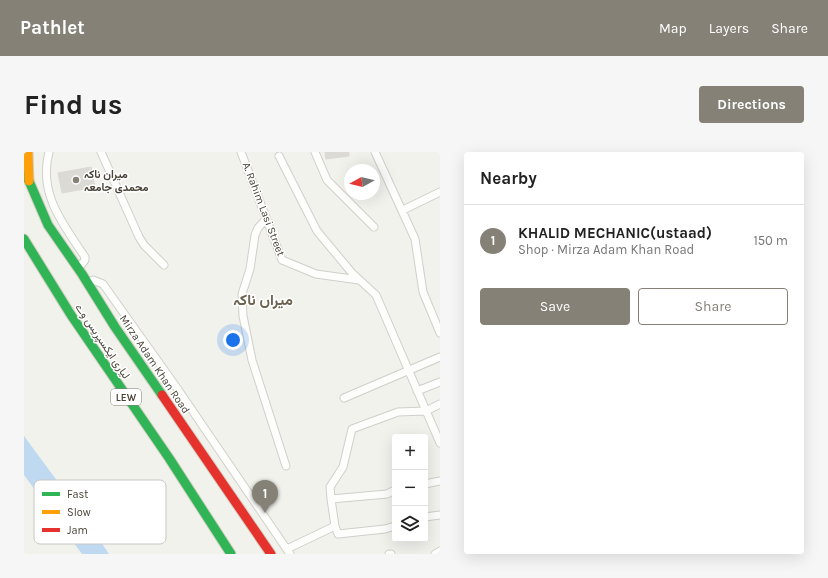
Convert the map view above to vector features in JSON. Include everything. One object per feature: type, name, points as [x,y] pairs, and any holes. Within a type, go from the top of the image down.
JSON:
[{"type":"main road","name":"Mirza Adam Khan Road","points":[[28,152],[26,178],[48,225],[88,283],[115,327],[271,554]]},
{"type":"main road","name":"لیاری ایکسپریس وے","points":[[24,239],[71,315],[231,554]]},
{"type":"street","points":[[49,152],[47,168],[49,192],[57,215],[85,257],[82,264],[77,267]]},
{"type":"street","points":[[101,152],[139,237],[144,245],[164,265]]},
{"type":"street","name":"A. Rahim Lasi Street","points":[[241,152],[282,260],[316,274],[359,280]]},
{"type":"street","points":[[315,152],[326,180],[374,227]]},
{"type":"street","points":[[376,152],[415,239],[423,292],[440,333]]},
{"type":"street","points":[[279,156],[317,230],[352,273],[376,295],[440,443]]},
{"type":"street","points":[[403,210],[440,192]]},
{"type":"street","points":[[266,219],[258,228],[255,235],[250,268],[242,294],[243,316],[252,360],[286,466]]},
{"type":"street","points":[[88,283],[93,280],[103,284],[177,388],[288,552],[335,526]]},
{"type":"street","points":[[344,398],[440,357]]},
{"type":"street","points":[[417,391],[440,382]]},
{"type":"street","points":[[392,527],[338,534],[335,526],[330,487],[343,467],[352,429],[398,412],[426,411],[440,404]]},
{"type":"street","points":[[428,483],[440,481]]},
{"type":"street","points":[[331,499],[387,494],[392,492]]},
{"type":"street","points":[[428,517],[440,515]]},
{"type":"street","points":[[435,554],[440,551]]},
{"type":"water","points":[[24,436],[56,480],[34,480],[34,489],[24,475]]},
{"type":"water","points":[[75,544],[102,544],[109,554],[82,554]]},
{"type":"building","points":[[325,152],[349,152],[349,156],[326,159]]},
{"type":"building","name":"میران ناکہ محمدی جامعہ","points":[[91,167],[95,187],[62,193],[58,173]]},
{"type":"traffic: fast","points":[[24,174],[29,181],[48,225],[162,395]]},
{"type":"traffic: fast","points":[[24,239],[71,315],[169,458],[231,554]]},
{"type":"traffic: slow","points":[[28,152],[29,181]]},
{"type":"traffic: jam","points":[[162,395],[271,554]]},
{"type":"place","name":"میران ناکہ محمدی جامعہ","points":[[76,180]]},
{"type":"place","name":"KHALID MECHANIC(ustaad)","points":[[265,513]]},
{"type":"district","name":"میراں ناکہ","points":[[263,300]]}]
